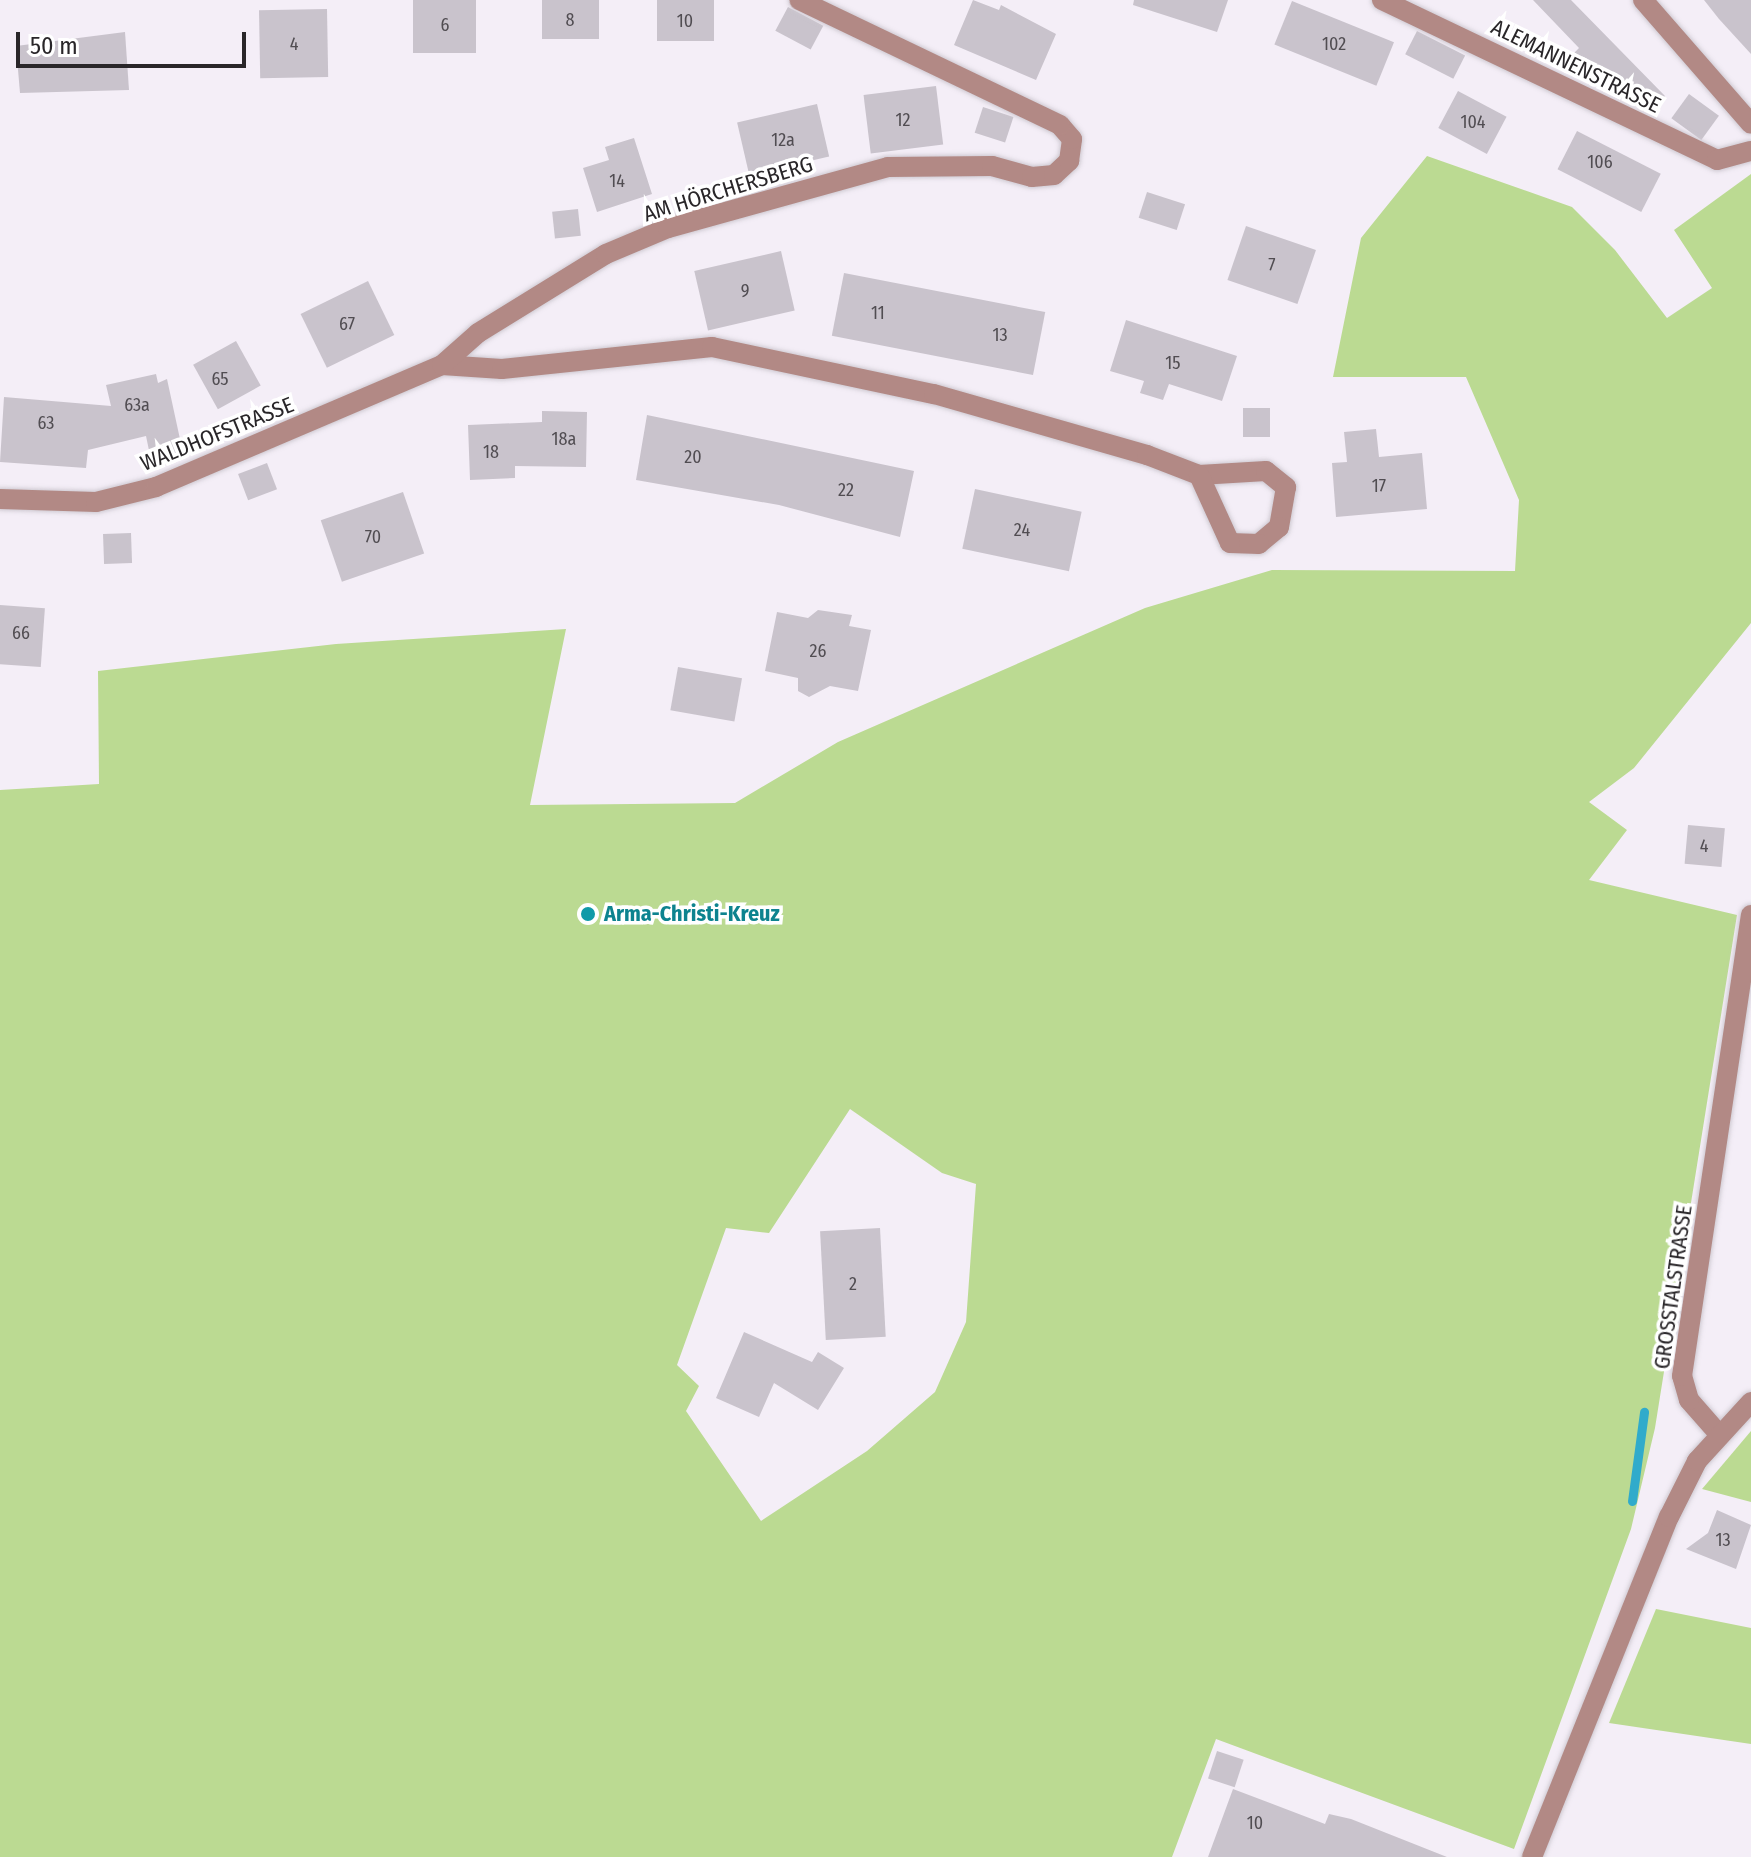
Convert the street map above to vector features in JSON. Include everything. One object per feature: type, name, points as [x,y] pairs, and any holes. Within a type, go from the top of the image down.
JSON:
[{"type":"street","name":"AM HÖRCHERSBERG","points":[[442,365],[478,333],[606,254],[668,228],[888,167],[992,166],[1032,177],[1054,175],[1069,161],[1072,139],[1060,125],[799,0]]},
{"type":"street","name":"ALEMANNENSTRASSE","points":[[1382,0],[1717,160],[1751,151]]},
{"type":"street","points":[[1643,0],[1751,124]]},
{"type":"street","points":[[442,365],[502,369],[712,347],[934,394],[1147,455],[1199,475],[1266,471],[1286,487],[1279,527],[1259,544],[1230,543],[1199,475]]},
{"type":"street","name":"WALDHOFSTRASSE","points":[[0,499],[96,502],[156,487],[442,365]]},
{"type":"street","name":"GROSSTALSTRASSE","points":[[1718,1433],[1689,1400],[1682,1376],[1751,915]]},
{"type":"street","points":[[1532,1857],[1669,1517],[1697,1461],[1718,1433],[1751,1402]]},
{"type":"green space","points":[[1427,156],[1572,207],[1615,250],[1667,318],[1712,288],[1674,230],[1751,174],[1751,623],[1634,768],[1589,802],[1627,830],[1589,880],[1737,915],[1655,1428],[1631,1529],[1514,1849],[1216,1739],[1172,1857],[0,1857],[0,790],[99,784],[98,671],[336,644],[566,629],[530,805],[735,803],[838,742],[1145,608],[1272,570],[1515,571],[1519,500],[1466,377],[1333,377],[1361,238]],"holes":[[[850,1109],[942,1173],[976,1184],[966,1322],[935,1392],[867,1451],[761,1521],[686,1411],[699,1386],[677,1365],[726,1228],[769,1233]]]},
{"type":"green space","points":[[1751,1431],[1751,1502],[1702,1489]]},
{"type":"green space","points":[[1656,1609],[1751,1628],[1751,1744],[1609,1723]]},
{"type":"building","points":[[413,0],[476,0],[476,53],[413,53]]},
{"type":"building","points":[[542,0],[599,0],[599,39],[542,39]]},
{"type":"building","points":[[657,0],[714,0],[714,41],[657,41]]},
{"type":"building","points":[[973,0],[999,10],[1001,5],[1056,34],[1036,80],[954,45]]},
{"type":"building","points":[[1134,0],[1228,0],[1217,32],[1133,5]]},
{"type":"building","points":[[1533,0],[1571,0],[1665,96],[1648,113],[1608,74],[1601,81],[1574,53],[1579,48]]},
{"type":"building","points":[[1704,0],[1751,0],[1751,54],[1719,19]]},
{"type":"building","points":[[1292,1],[1394,42],[1376,86],[1274,45]]},
{"type":"building","points":[[788,7],[823,26],[811,50],[775,31]]},
{"type":"building","points":[[327,9],[328,77],[260,78],[259,10]]},
{"type":"building","points":[[1417,31],[1465,56],[1453,79],[1405,54]]},
{"type":"building","points":[[125,32],[129,90],[20,93],[16,46]]},
{"type":"building","points":[[936,86],[943,145],[871,153],[864,95]]},
{"type":"building","points":[[1458,91],[1507,117],[1487,154],[1438,128]]},
{"type":"building","points":[[1689,94],[1719,116],[1701,140],[1671,118]]},
{"type":"building","points":[[817,104],[829,157],[749,175],[737,122]]},
{"type":"building","points":[[983,107],[1013,117],[1005,143],[975,133]]},
{"type":"building","points":[[1577,131],[1661,174],[1641,212],[1557,169]]},
{"type":"building","points":[[634,138],[652,194],[597,212],[583,168],[609,160],[605,147]]},
{"type":"building","points":[[1147,192],[1185,204],[1177,230],[1139,218]]},
{"type":"building","points":[[578,209],[581,236],[555,239],[552,212]]},
{"type":"building","points":[[1246,226],[1316,250],[1297,304],[1227,280]]},
{"type":"building","points":[[781,251],[795,310],[708,330],[694,271]]},
{"type":"building","points":[[844,273],[1045,312],[1033,375],[832,336]]},
{"type":"building","points":[[368,281],[394,335],[327,368],[301,314]]},
{"type":"building","points":[[1126,320],[1237,356],[1222,401],[1169,384],[1163,400],[1140,393],[1144,381],[1110,371]]},
{"type":"building","points":[[236,341],[261,386],[218,409],[193,365]]},
{"type":"building","points":[[156,374],[158,383],[167,379],[183,453],[151,460],[146,436],[88,450],[86,468],[0,462],[4,397],[111,406],[106,385]]},
{"type":"building","points":[[1243,408],[1270,408],[1270,437],[1243,437]]},
{"type":"building","points":[[542,411],[587,412],[586,467],[515,466],[515,478],[470,480],[468,425],[542,422]]},
{"type":"building","points":[[647,415],[914,471],[900,537],[779,505],[636,480]]},
{"type":"building","points":[[1376,429],[1379,457],[1422,453],[1427,509],[1336,517],[1332,463],[1347,462],[1344,432]]},
{"type":"building","points":[[267,463],[277,489],[248,500],[238,474]]},
{"type":"building","points":[[975,489],[1082,512],[1069,571],[962,549]]},
{"type":"building","points":[[403,492],[424,553],[342,582],[321,520]]},
{"type":"building","points":[[131,533],[132,563],[104,564],[103,534]]},
{"type":"building","points":[[0,605],[45,608],[41,667],[0,664]]},
{"type":"building","points":[[818,610],[852,615],[849,626],[871,630],[858,691],[830,686],[809,697],[798,691],[798,678],[765,671],[777,612],[808,618]]},
{"type":"building","points":[[678,667],[742,678],[734,722],[670,710]]},
{"type":"building","points":[[1688,825],[1725,828],[1721,867],[1685,864]]},
{"type":"building","points":[[880,1228],[886,1337],[826,1340],[820,1231]]},
{"type":"building","points":[[744,1332],[812,1362],[818,1352],[844,1368],[818,1410],[774,1383],[759,1417],[716,1398]]},
{"type":"building","points":[[1717,1510],[1751,1525],[1736,1569],[1686,1549],[1708,1533]]},
{"type":"building","points":[[1217,1751],[1244,1760],[1235,1787],[1208,1779]]},
{"type":"building","points":[[1233,1789],[1325,1824],[1329,1814],[1351,1819],[1447,1857],[1208,1857]]},
{"type":"waterway","points":[[1632,1501],[1644,1412]]},
{"type":"place","name":"Arma-Christi-Kreuz","points":[[588,914]]}]
